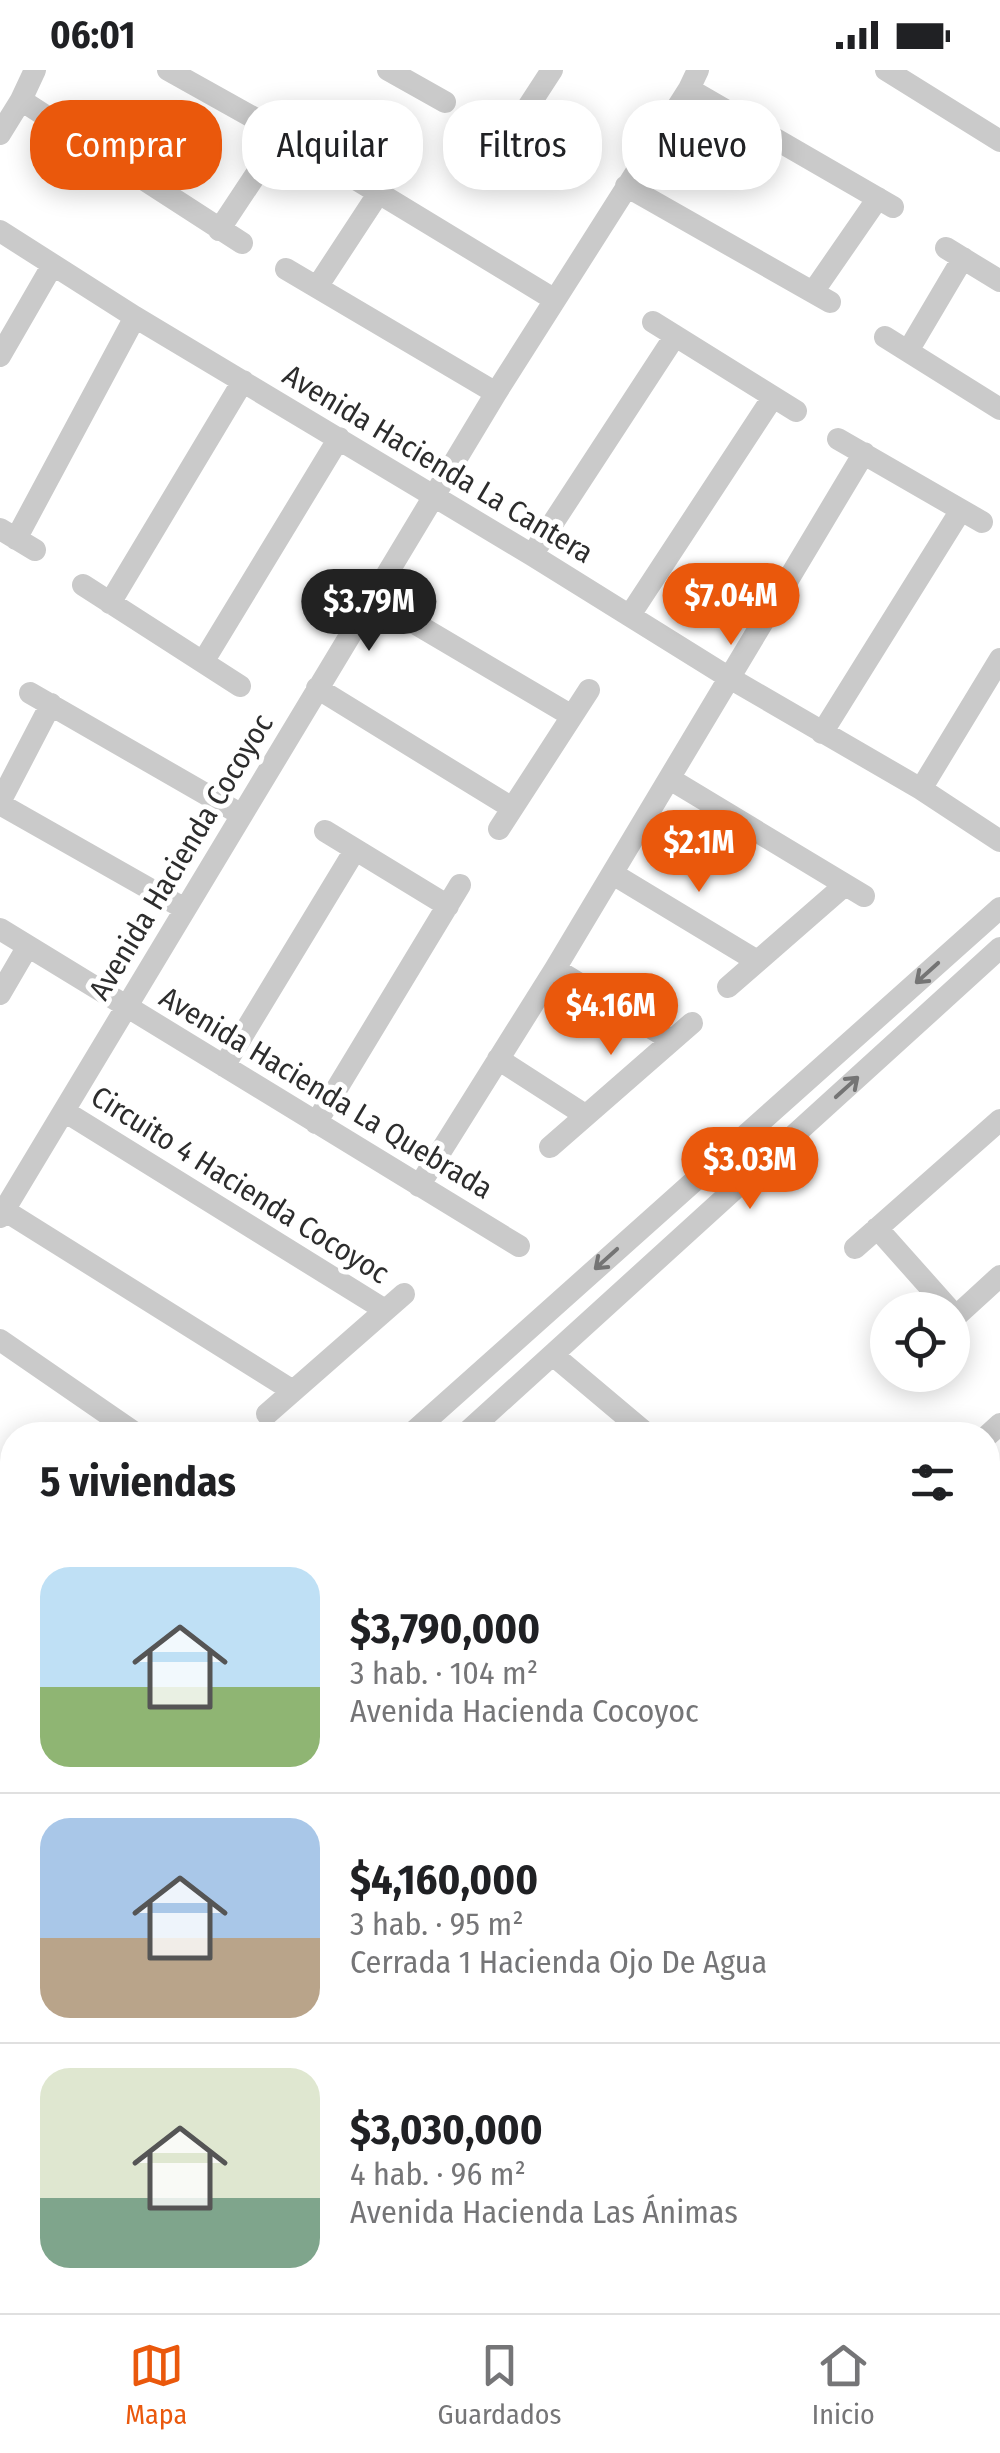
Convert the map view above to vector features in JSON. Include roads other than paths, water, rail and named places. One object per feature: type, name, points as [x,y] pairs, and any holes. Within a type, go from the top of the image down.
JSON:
[{"type":"street","points":[[0,134],[35,70]]},
{"type":"street","points":[[168,70],[290,139],[220,230]]},
{"type":"street","points":[[388,70],[421,78],[443,100]]},
{"type":"street","points":[[527,100],[552,70]]},
{"type":"street","points":[[886,70],[910,77],[1000,141]]},
{"type":"street","points":[[694,79],[726,100]]},
{"type":"street","points":[[22,100],[242,243]]},
{"type":"street","points":[[633,190],[822,297],[885,203],[782,136]]},
{"type":"street","points":[[372,190],[555,300]]},
{"type":"street","name":"Avenida Hacienda Cocoyoc","points":[[2,1214],[496,393],[624,190]]},
{"type":"street","points":[[317,287],[378,194]]},
{"type":"street","name":"Avenida Hacienda La Cantera","points":[[0,230],[135,318],[435,496],[728,677],[921,788],[1000,841]]},
{"type":"street","points":[[908,350],[955,253],[1000,280]]},
{"type":"street","points":[[0,356],[52,266]]},
{"type":"street","points":[[286,269],[496,393]]},
{"type":"street","points":[[17,539],[135,318]]},
{"type":"street","points":[[652,322],[796,411]]},
{"type":"street","points":[[532,556],[676,336]]},
{"type":"street","points":[[885,337],[1000,409]]},
{"type":"street","points":[[110,603],[243,380]]},
{"type":"street","points":[[630,615],[773,396]]},
{"type":"street","points":[[203,662],[338,438]]},
{"type":"street","points":[[822,733],[972,516],[838,439]]},
{"type":"street","points":[[419,1186],[670,779],[864,454]]},
{"type":"street","points":[[83,585],[240,686]]},
{"type":"street","points":[[372,598],[572,716]]},
{"type":"street","points":[[921,788],[1000,659]]},
{"type":"street","points":[[318,688],[512,808]]},
{"type":"street","points":[[499,829],[589,690]]},
{"type":"street","points":[[185,909],[0,803],[40,698],[242,814]]},
{"type":"street","points":[[670,779],[854,891],[728,987]]},
{"type":"street","points":[[326,831],[448,906]]},
{"type":"street","points":[[224,1066],[355,850]]},
{"type":"street","points":[[612,874],[758,961]]},
{"type":"street","points":[[316,1123],[460,885]]},
{"type":"street","points":[[425,1422],[1000,908]]},
{"type":"street","name":"Avenida Hacienda La Quebrada","points":[[0,929],[518,1246]]},
{"type":"street","points":[[0,994],[28,946]]},
{"type":"street","points":[[479,1422],[1000,948]]},
{"type":"street","points":[[555,968],[671,1040]]},
{"type":"street","points":[[550,1146],[692,1023]]},
{"type":"street","points":[[498,1060],[585,1115]]},
{"type":"street","name":"Circuito 4 Hacienda Cocoyoc","points":[[64,1111],[385,1310]]},
{"type":"street","points":[[855,1248],[1000,1120]]},
{"type":"street","points":[[2,1214],[293,1391]]},
{"type":"street","points":[[877,1228],[933,1292]]},
{"type":"street","points":[[970,1301],[1000,1276]]},
{"type":"street","name":"Circuito 4 Hacienda Cocoyoc","points":[[266,1414],[404,1294]]},
{"type":"street","points":[[0,1340],[119,1422]]},
{"type":"street","points":[[554,1355],[633,1422]]}]
